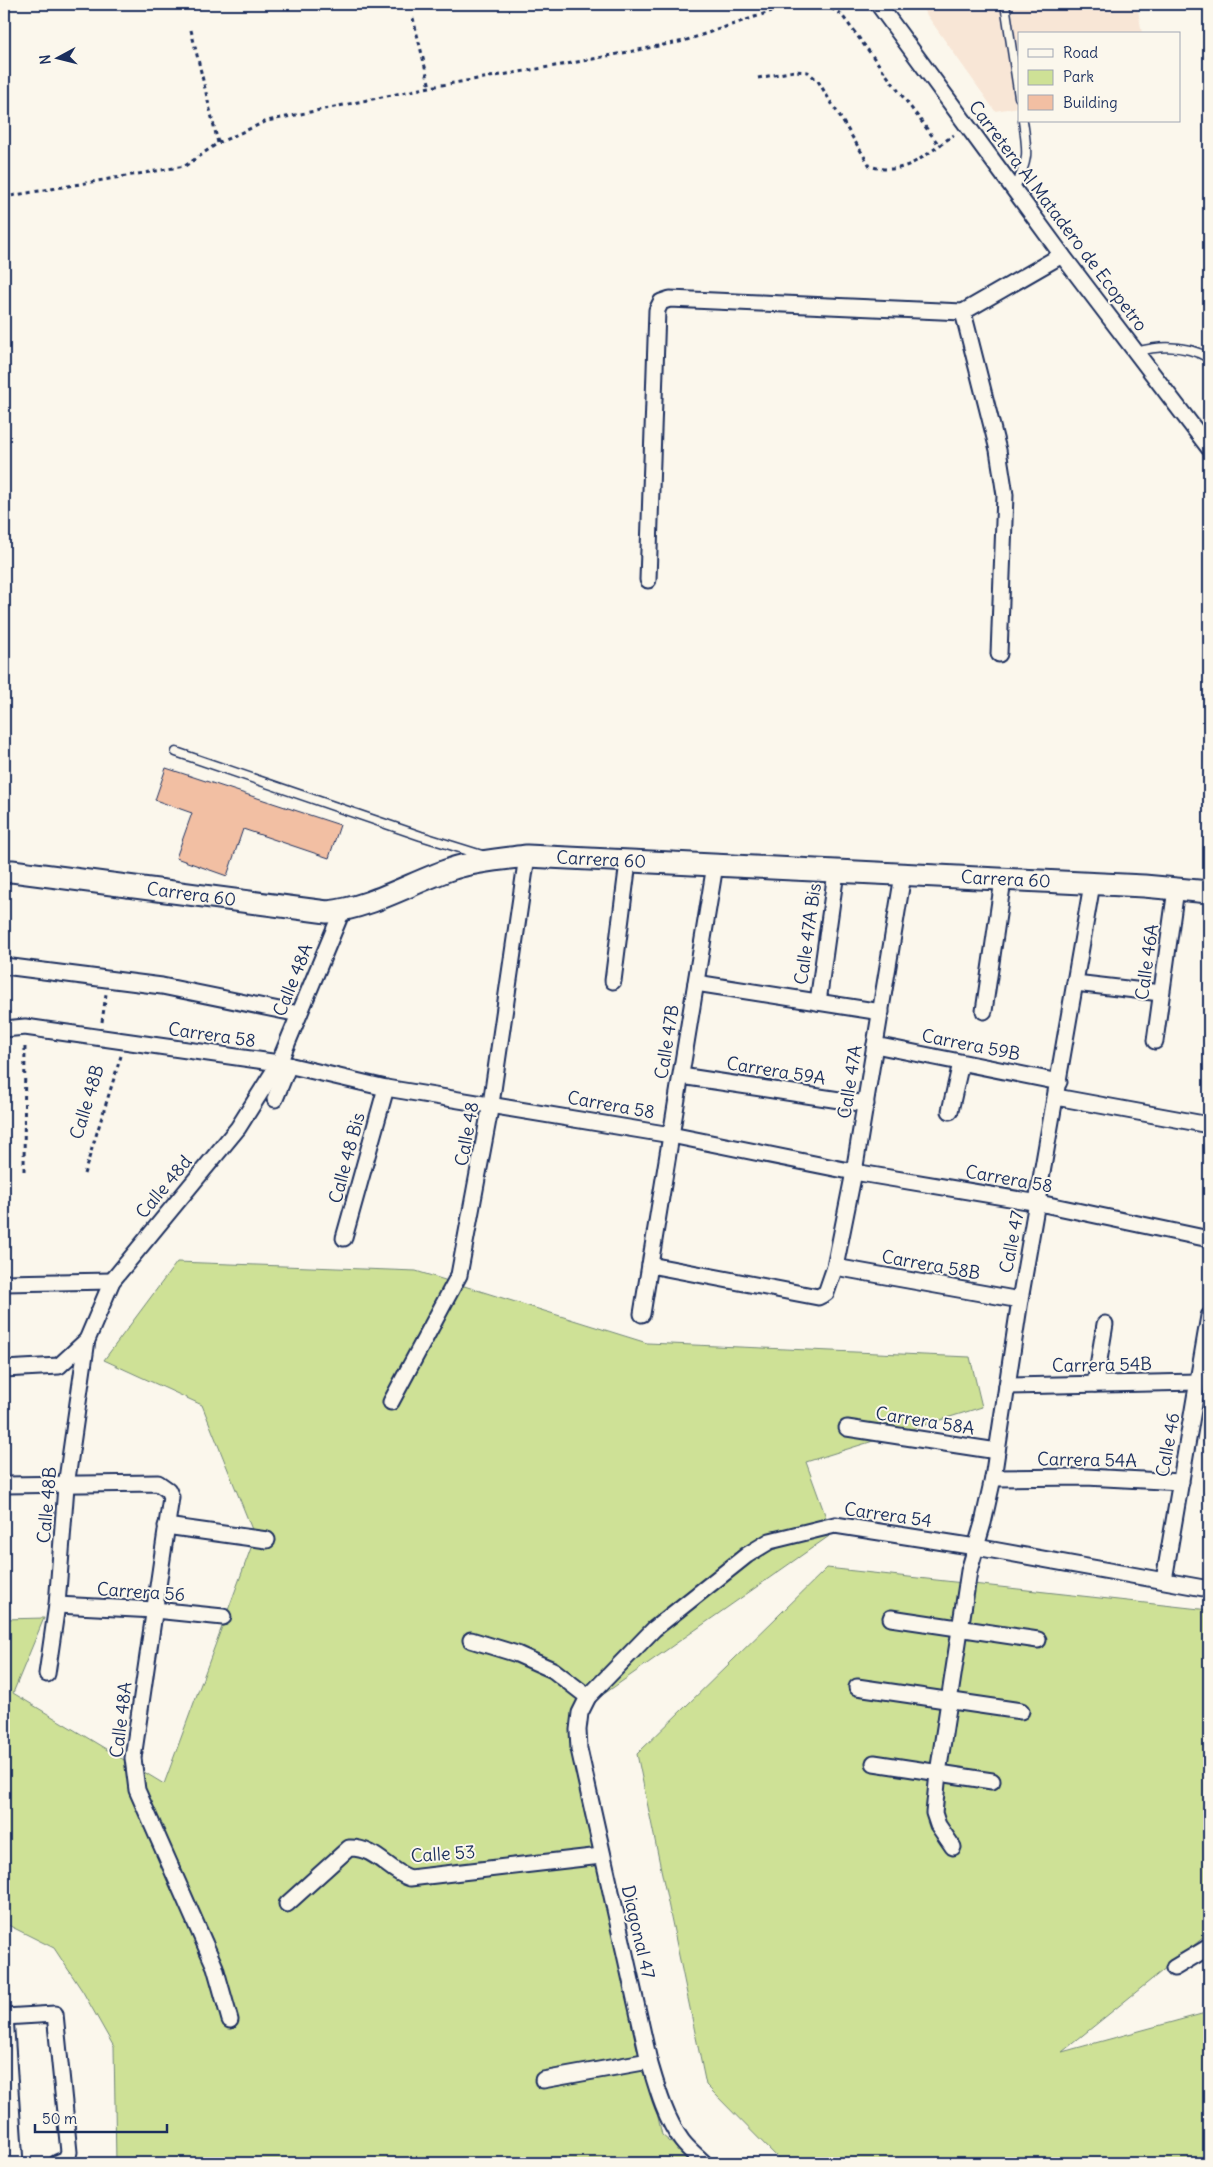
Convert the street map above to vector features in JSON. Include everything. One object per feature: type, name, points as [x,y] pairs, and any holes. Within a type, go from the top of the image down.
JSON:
[{"type":"street","name":"Carretera Al Matadero de Ecopetro","points":[[878,4],[1062,256],[1209,448]]},
{"type":"street","points":[[648,580],[657,310],[660,302],[670,299],[962,312],[1062,256]]},
{"type":"street","points":[[962,312],[998,450],[1005,495],[999,654]]},
{"type":"street","name":"Carrera 60","points":[[4,872],[12,871],[327,912],[342,911],[455,868],[496,859],[526,856],[1176,888],[1209,892]]},
{"type":"street","name":"Calle 48","points":[[391,1402],[459,1275],[491,1104],[526,856]]},
{"type":"street","points":[[614,981],[628,862]]},
{"type":"street","name":"Calle 47B","points":[[642,1314],[715,865]]},
{"type":"street","name":"Calle 47A Bis","points":[[818,1002],[836,872]]},
{"type":"street","name":"Calle 47A","points":[[650,1265],[818,1297],[826,1293],[835,1267],[854,1172],[903,875]]},
{"type":"street","points":[[984,1011],[1003,880]]},
{"type":"street","name":"Calle 47","points":[[953,1847],[938,1825],[934,1813],[938,1773],[969,1571],[997,1451],[1020,1300],[1092,884]]},
{"type":"street","name":"Calle 46A","points":[[1155,1041],[1176,888]]},
{"type":"street","name":"Calle 48A","points":[[284,1064],[299,1014],[342,911]]},
{"type":"street","points":[[4,966],[162,986],[299,1014]]},
{"type":"street","points":[[696,983],[880,1012]]},
{"type":"street","points":[[1075,983],[1161,993]]},
{"type":"street","name":"Carrera 58","points":[[4,1029],[25,1027],[284,1064],[386,1088],[672,1135],[854,1172],[1038,1203],[1209,1238]]},
{"type":"street","name":"Carrera 59B","points":[[875,1045],[961,1063],[1057,1090]]},
{"type":"street","points":[[950,1111],[961,1063]]},
{"type":"street","points":[[275,1099],[284,1064]]},
{"type":"street","name":"Calle 48d","points":[[87,1340],[112,1281],[238,1128],[284,1064]]},
{"type":"street","name":"Carrera 59A","points":[[681,1076],[866,1104]]},
{"type":"street","name":"Calle 48 Bis","points":[[344,1238],[386,1088]]},
{"type":"street","points":[[1057,1090],[1209,1125]]},
{"type":"street","name":"Carrera 58B","points":[[835,1267],[1020,1300]]},
{"type":"street","points":[[4,1283],[112,1281]]},
{"type":"street","name":"Calle 46","points":[[1164,1580],[1209,1316]]},
{"type":"street","points":[[1095,1384],[1105,1324]]},
{"type":"street","points":[[4,1369],[59,1366],[87,1340]]},
{"type":"street","name":"Calle 48B","points":[[47,1674],[57,1605],[66,1486],[87,1340]]},
{"type":"street","name":"Carrera 54B","points":[[1007,1386],[1198,1382]]},
{"type":"street","name":"Carrera 58A","points":[[847,1428],[997,1451]]},
{"type":"street","name":"Carrera 54A","points":[[992,1478],[1086,1477],[1181,1482]]},
{"type":"street","name":"Calle 48A","points":[[66,1486],[158,1483],[168,1490],[171,1497],[133,1758],[134,1775],[137,1790],[215,1967],[230,2020]]},
{"type":"street","points":[[4,1486],[66,1486]]},
{"type":"street","name":"Carrera 54","points":[[588,1697],[654,1629],[747,1554],[770,1541],[835,1525],[976,1547],[1164,1580],[1209,1590]]},
{"type":"street","points":[[166,1526],[267,1540]]},
{"type":"street","name":"Carrera 56","points":[[57,1605],[155,1610],[223,1617]]},
{"type":"street","points":[[891,1618],[1038,1640]]},
{"type":"street","points":[[470,1640],[518,1654],[553,1670],[588,1697]]},
{"type":"street","points":[[857,1687],[1020,1712]]},
{"type":"street","name":"Diagonal 47","points":[[588,1697],[580,1713],[578,1730],[579,1749],[649,2061],[660,2098],[669,2118],[682,2141],[704,2163]]},
{"type":"street","points":[[874,1763],[992,1782]]},
{"type":"street","name":"Calle 53","points":[[286,1904],[348,1848],[372,1854],[384,1860],[402,1876],[410,1878],[602,1856]]},
{"type":"street","points":[[1174,1968],[1209,1947]]},
{"type":"street","points":[[15,2163],[4,2016],[55,2014],[69,2152],[61,2161]]},
{"type":"street","points":[[543,2080],[649,2061]]},
{"type":"lane","points":[[1005,4],[1018,90]]},
{"type":"lane","points":[[1014,190],[1026,166],[1028,156],[1023,122]]},
{"type":"lane","points":[[1136,352],[1160,347],[1178,347],[1201,353],[1209,358]]},
{"type":"lane","points":[[176,752],[421,836],[496,859]]},
{"type":"path","points":[[4,198],[185,166],[218,143],[267,121],[430,87],[568,64],[684,41],[793,4]]},
{"type":"path","points":[[824,4],[841,14],[938,145]]},
{"type":"path","points":[[413,18],[430,87]]},
{"type":"path","points":[[191,30],[218,143]]},
{"type":"path","points":[[758,78],[794,71],[808,72],[818,81],[870,166],[883,171],[904,169],[967,126]]},
{"type":"path","points":[[99,1038],[109,980]]},
{"type":"path","points":[[24,1170],[25,1027]]},
{"type":"path","name":"Calle 48B","points":[[84,1174],[126,1041]]},
{"type":"shaded area","points":[[919,4],[1137,4],[1142,32],[1018,32],[1018,107],[995,111]]},
{"type":"green space","points":[[177,1262],[416,1271],[647,1343],[970,1357],[982,1407],[806,1462],[832,1534],[574,1715],[599,1856],[662,2135],[695,2163],[116,2163],[114,2047],[83,1992],[54,1948],[4,1923],[4,1619],[44,1618],[13,1693],[164,1784],[255,1537],[202,1405],[104,1360]]},
{"type":"green space","points":[[827,1568],[1209,1610],[1209,1933],[1062,2052],[1209,2012],[1209,2163],[783,2163],[706,2085],[637,1754]]},
{"type":"building","points":[[166,768],[340,825],[329,858],[243,829],[227,876],[176,858],[192,813],[155,800]]}]
